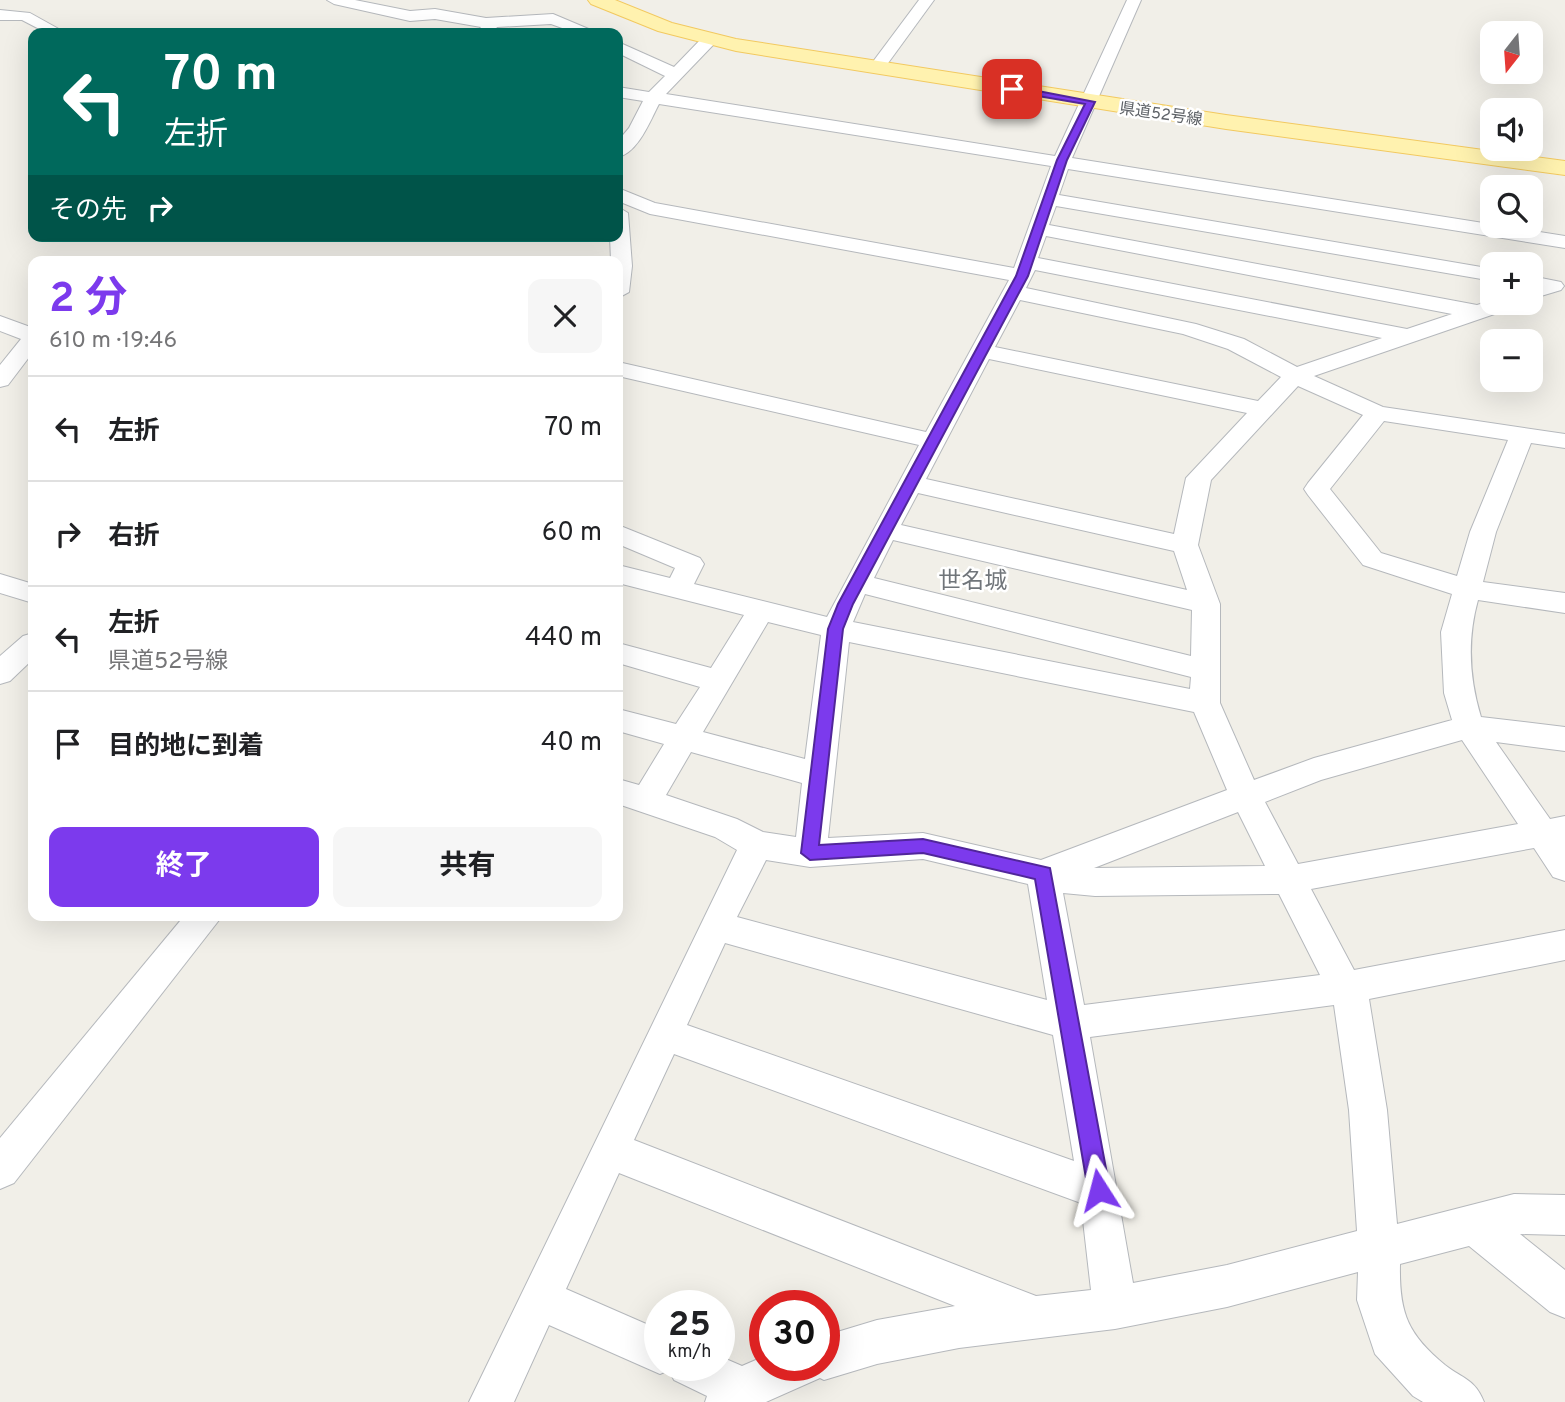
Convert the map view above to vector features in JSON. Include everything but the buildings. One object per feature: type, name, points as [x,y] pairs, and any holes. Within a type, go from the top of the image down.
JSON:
[{"type":"main road","name":"県道52号線","points":[[598,0],[648,21],[709,40],[1090,102],[1565,168]]},
{"type":"street","points":[[334,0],[410,16],[435,14],[485,28],[553,19],[577,28]]},
{"type":"street","points":[[877,67],[927,0]]},
{"type":"street","points":[[810,853],[835,629],[1021,277],[1062,160],[1134,0]]},
{"type":"street","points":[[0,15],[25,16],[48,28]]},
{"type":"street","points":[[623,146],[637,130],[653,98],[709,40]]},
{"type":"street","points":[[623,49],[676,74]]},
{"type":"street","points":[[623,93],[1062,160],[1565,242]]},
{"type":"street","points":[[1138,214],[1183,180]]},
{"type":"street","points":[[1048,199],[1480,273]]},
{"type":"street","points":[[623,204],[1021,277],[1408,336]]},
{"type":"street","points":[[1038,229],[1478,312]]},
{"type":"street","points":[[1021,277],[1236,344],[1378,413],[1565,441]]},
{"type":"street","points":[[1543,284],[1554,286],[1543,289]]},
{"type":"street","points":[[1462,1402],[1429,1380],[1390,1339],[1378,1300],[1378,1249],[1368,1110],[1352,1002],[1287,880],[1205,703],[1206,604],[1185,545],[1199,478],[1295,375],[1478,312]]},
{"type":"street","points":[[0,323],[28,335]]},
{"type":"street","points":[[0,380],[28,344]]},
{"type":"street","points":[[982,351],[1263,409]]},
{"type":"street","points":[[623,370],[933,441]]},
{"type":"street","points":[[1378,413],[1317,489],[1372,559],[1467,589],[1565,603]]},
{"type":"street","points":[[1522,434],[1483,531],[1455,632],[1459,693],[1469,727],[1551,831],[1565,867]]},
{"type":"street","points":[[911,483],[1185,545]]},
{"type":"street","points":[[885,530],[1206,604]]},
{"type":"street","points":[[623,536],[691,564],[677,589]]},
{"type":"street","points":[[623,574],[835,629],[1205,703]]},
{"type":"street","points":[[0,583],[28,592]]},
{"type":"street","points":[[857,583],[1205,670]]},
{"type":"street","points":[[761,610],[684,738],[632,796],[726,828],[757,845],[810,853],[923,846],[1073,881],[1287,880],[1551,831]]},
{"type":"street","points":[[0,673],[28,648]]},
{"type":"street","points":[[623,654],[718,681]]},
{"type":"street","points":[[623,721],[818,775]]},
{"type":"street","points":[[1043,873],[1314,770],[1469,727],[1565,739]]},
{"type":"street","points":[[491,1402],[757,845]]},
{"type":"street","points":[[1043,873],[1099,1190],[1115,1308]]},
{"type":"street","points":[[0,1169],[201,921]]},
{"type":"street","points":[[716,926],[1071,1023],[1345,988],[1565,945]]},
{"type":"street","points":[[665,1034],[1099,1190]]},
{"type":"street","points":[[611,1150],[1037,1317]]},
{"type":"street","points":[[840,1353],[877,1342],[1037,1317],[1115,1308],[1227,1286],[1352,1252],[1378,1249],[1514,1214],[1565,1215]]},
{"type":"street","points":[[1473,1223],[1565,1297]]},
{"type":"street","points":[[540,1299],[644,1345]]},
{"type":"street","points":[[713,1381],[736,1396],[759,1381]]},
{"type":"district","name":"世名城","points":[[973,580]]},
{"type":"route","points":[[1012,89],[1090,102],[1062,160],[1022,276],[835,629],[810,853],[923,846],[1043,873],[1099,1190]]}]
